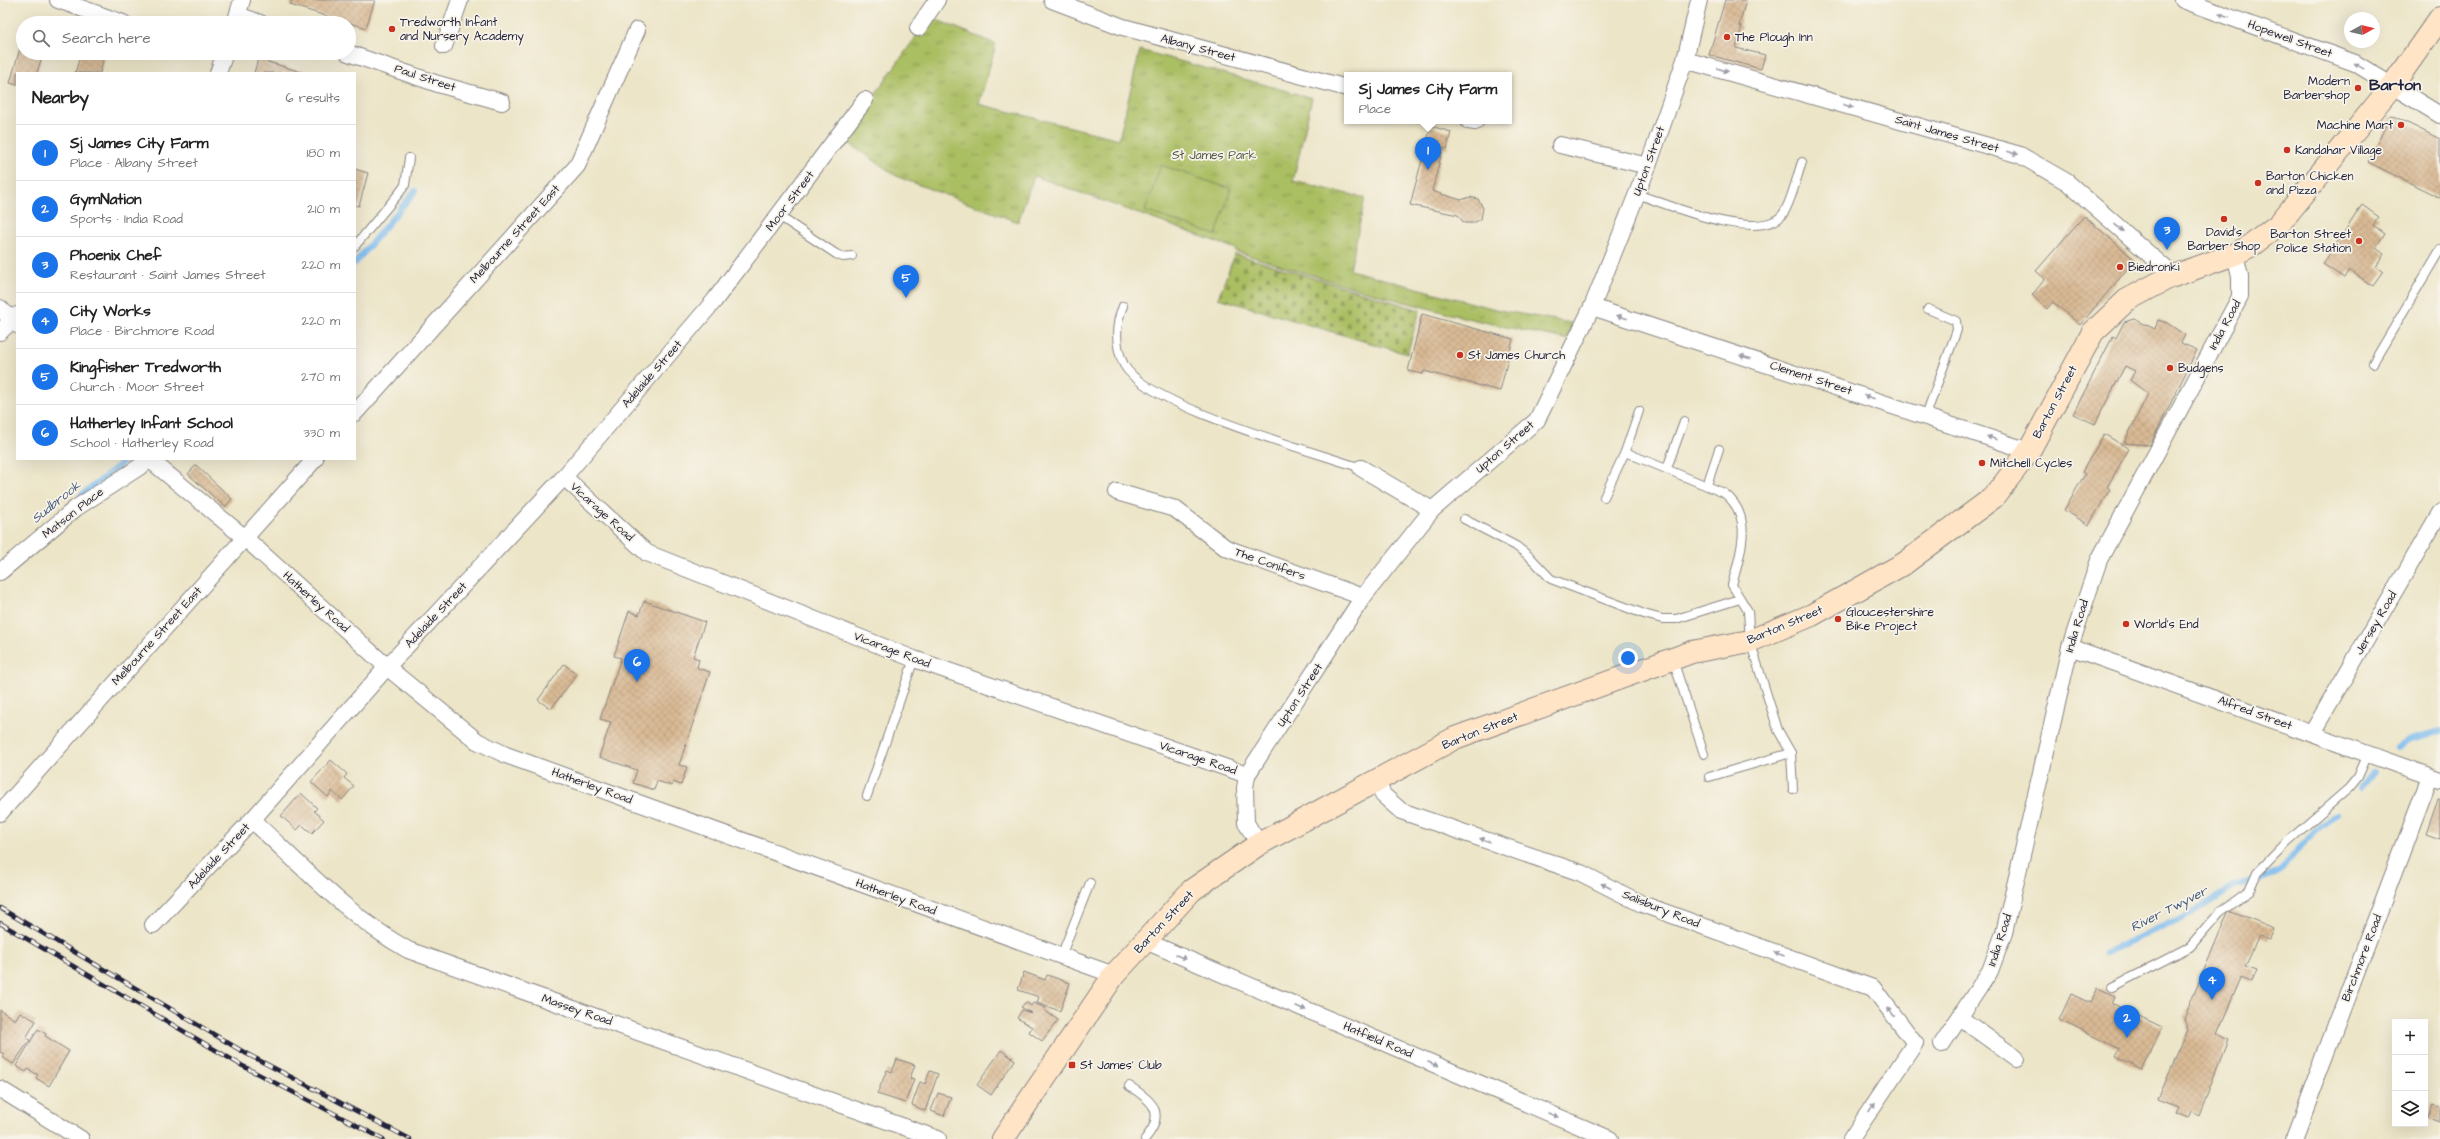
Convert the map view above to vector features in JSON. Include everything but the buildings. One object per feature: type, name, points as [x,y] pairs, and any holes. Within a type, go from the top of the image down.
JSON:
[{"type":"main road","name":"Barton Street","points":[[1003,1139],[1114,976],[1192,890],[1260,844],[1455,738],[1692,652],[1750,641],[1812,615],[1905,563],[1994,497],[2029,451],[2093,332],[2127,300],[2174,276],[2235,254],[2252,245],[2279,224],[2392,86],[2440,18]]},
{"type":"street","points":[[58,0],[103,16]]},
{"type":"street","points":[[237,16],[242,0]]},
{"type":"street","points":[[444,46],[460,0]]},
{"type":"street","points":[[918,28],[937,0]]},
{"type":"street","name":"Albany Street","points":[[1052,0],[1123,27],[1344,87]]},
{"type":"street","name":"Upton Street","points":[[1260,844],[1246,823],[1245,788],[1247,775],[1363,597],[1432,510],[1537,420],[1592,307],[1648,166],[1685,60],[1699,0]]},
{"type":"street","name":"Hopewell Street","points":[[2183,0],[2355,63],[2440,115]]},
{"type":"street","name":"Melbourne Street East","points":[[356,412],[577,166],[637,30]]},
{"type":"street","name":"Paul Street","points":[[356,56],[438,84],[502,102]]},
{"type":"street","points":[[218,72],[219,60]]},
{"type":"street","name":"Saint James Street","points":[[1685,60],[2020,154],[2067,182],[2174,276]]},
{"type":"street","name":"Moor Street","points":[[714,301],[780,216],[865,100]]},
{"type":"street","points":[[1560,145],[1648,166]]},
{"type":"street","name":"India Road","points":[[1942,1044],[1990,971],[2004,933],[2070,647],[2098,560],[2240,297],[2240,276],[2235,254]]},
{"type":"street","name":"Adelaide Street","points":[[153,925],[252,820],[387,667],[564,477],[714,301]]},
{"type":"street","name":"Clement Street","points":[[1592,307],[2029,451]]},
{"type":"street","points":[[0,308],[15,320],[0,332]]},
{"type":"street","name":"Matson Place","points":[[0,572],[76,508],[148,460]]},
{"type":"street","name":"Hatherley Road","points":[[151,460],[245,538],[387,667],[477,741],[506,755],[1114,976]]},
{"type":"street","name":"Melbourne Street East","points":[[0,813],[314,460]]},
{"type":"street","points":[[1361,468],[1432,510]]},
{"type":"street","name":"Vicarage Road","points":[[564,477],[647,553],[914,659],[1247,775]]},
{"type":"street","name":"The Conifers","points":[[1117,492],[1175,509],[1226,548],[1363,597]]},
{"type":"street","name":"Jersey Road","points":[[2312,733],[2440,513]]},
{"type":"street","name":"Alfred Street","points":[[2070,647],[2435,778]]},
{"type":"street","name":"Birchmore Road","points":[[2293,1139],[2435,778]]},
{"type":"street","name":"Salisbury Road","points":[[1376,780],[1383,795],[1401,811],[1581,873],[1642,904],[1873,988],[1915,1043],[1851,1139]]},
{"type":"street","name":"Massey Road","points":[[252,820],[359,918],[382,936],[408,950],[917,1130],[938,1139]]},
{"type":"street","name":"Hatfield Road","points":[[1145,941],[1610,1139]]},
{"type":"street","points":[[1960,1018],[2016,1058]]},
{"type":"street","points":[[0,1088],[81,1139]]},
{"type":"lane","points":[[356,245],[400,192],[404,184],[409,158]]},
{"type":"lane","points":[[1637,194],[1716,220],[1747,225],[1764,224],[1775,221],[1783,214],[1802,162]]},
{"type":"lane","points":[[780,216],[836,254],[843,257],[852,256]]},
{"type":"lane","points":[[2373,363],[2440,250]]},
{"type":"lane","points":[[1123,306],[1118,319],[1117,336],[1124,365],[1137,378],[1199,414],[1361,468]]},
{"type":"lane","points":[[1926,416],[1957,330],[1956,321],[1928,309]]},
{"type":"lane","points":[[1604,497],[1625,452],[1640,411]]},
{"type":"lane","points":[[1667,468],[1684,421]]},
{"type":"lane","points":[[1707,486],[1719,449]]},
{"type":"lane","points":[[1625,452],[1667,468],[1707,486],[1730,498],[1735,502],[1739,510],[1743,540],[1732,585],[1748,611],[1750,641],[1778,730],[1791,753],[1793,789]]},
{"type":"lane","points":[[1464,519],[1516,546],[1530,557],[1551,579],[1644,614],[1662,619],[1676,619],[1740,599]]},
{"type":"lane","points":[[867,796],[914,659]]},
{"type":"lane","points":[[1672,659],[1704,754]]},
{"type":"lane","points":[[1709,777],[1791,753]]},
{"type":"lane","points":[[2112,987],[2190,947],[2220,912],[2250,892],[2257,873],[2304,826],[2349,788],[2361,773],[2368,754]]},
{"type":"lane","points":[[1061,956],[1090,883]]},
{"type":"lane","points":[[1129,1086],[1150,1099],[1154,1106],[1154,1123],[1145,1139]]},
{"type":"green space","name":"St James Park","points":[[930,17],[996,44],[979,104],[1119,139],[1140,50],[1312,98],[1293,181],[1365,198],[1350,270],[1499,310],[1572,323],[1567,339],[1441,312],[1317,277],[1235,251],[1236,249],[1034,176],[1018,222],[898,177],[843,139]]},
{"type":"green space","points":[[1161,165],[1231,189],[1216,235],[1145,211]]},
{"type":"green space","points":[[1235,254],[1420,310],[1407,354],[1218,298]]},
{"type":"waterway","name":"Sudbrook","points":[[356,262],[415,191]]},
{"type":"waterway","name":"Sudbrook","points":[[81,496],[126,460]]},
{"type":"waterway","points":[[2397,748],[2408,740],[2440,731]]},
{"type":"waterway","points":[[2360,789],[2374,772]]},
{"type":"waterway","name":"River Twyver","points":[[2105,953],[2196,911],[2234,886],[2279,873],[2306,839],[2336,814]]},
{"type":"railway","points":[[0,908],[247,1054],[410,1139]]},
{"type":"railway","points":[[0,923],[241,1065],[383,1139]]},
{"type":"place","name":"Tredworth Infant and Nursery Academy","points":[[392,29]]},
{"type":"place","name":"The Plough Inn","points":[[1727,37]]},
{"type":"place","name":"Modern Barbershop","points":[[2358,88]]},
{"type":"place","name":"Machine Mart","points":[[2401,125]]},
{"type":"place","name":"Kandahar Village","points":[[2287,150]]},
{"type":"place","name":"Sj James City Farm","points":[[1428,170]]},
{"type":"place","name":"Barton Chicken and Pizza","points":[[2258,183]]},
{"type":"place","name":"David's Barber Shop","points":[[2224,219]]},
{"type":"place","name":"Barton Street Police Station","points":[[2359,241]]},
{"type":"place","name":"Phoenix Chef","points":[[2167,250]]},
{"type":"place","name":"Biedronki","points":[[2120,267]]},
{"type":"place","name":"Kingfisher Tredworth","points":[[906,298]]},
{"type":"place","name":"St James Church","points":[[1460,355]]},
{"type":"place","name":"Budgens","points":[[2170,368]]},
{"type":"place","name":"Mitchell Cycles","points":[[1982,463]]},
{"type":"place","name":"Gloucestershire Bike Project","points":[[1838,619]]},
{"type":"place","name":"World's End","points":[[2126,624]]},
{"type":"place","name":"Hatherley Infant School","points":[[637,682]]},
{"type":"place","name":"City Works","points":[[2212,1000]]},
{"type":"place","name":"GymNation","points":[[2127,1038]]},
{"type":"place","name":"St James' Club","points":[[1072,1065]]},
{"type":"district","name":"Barton","points":[[2395,85]]}]
